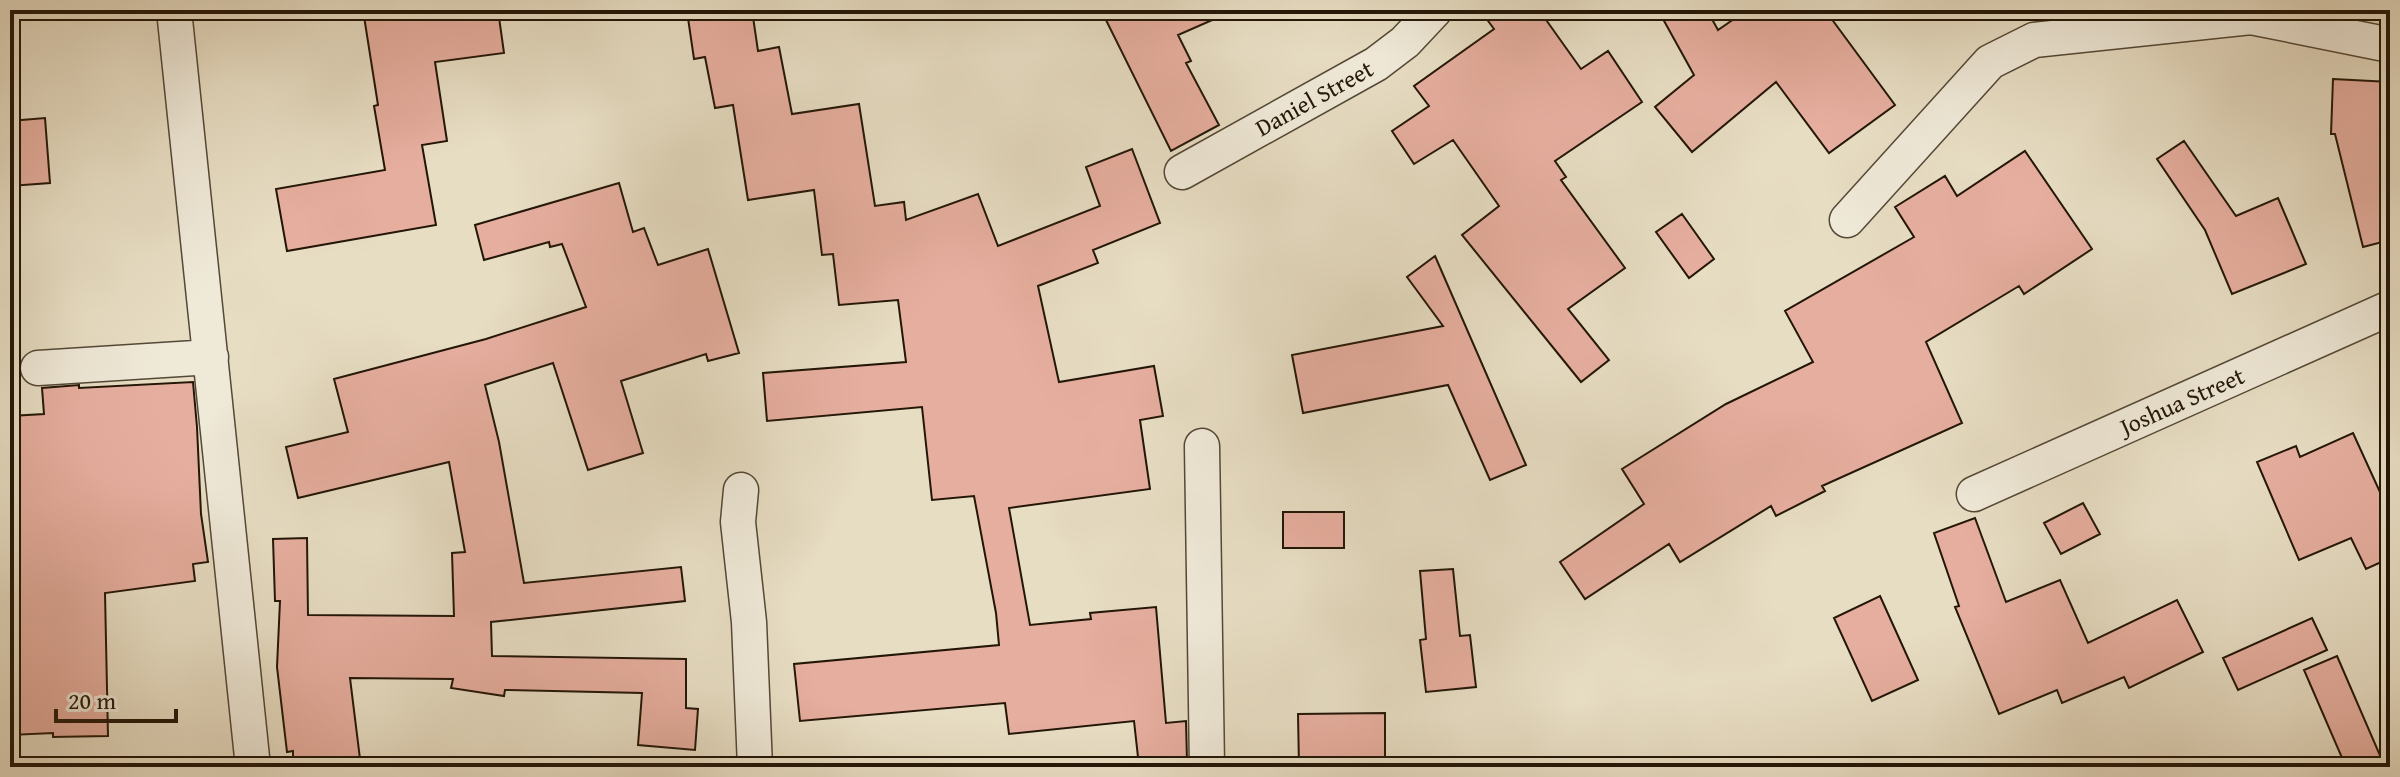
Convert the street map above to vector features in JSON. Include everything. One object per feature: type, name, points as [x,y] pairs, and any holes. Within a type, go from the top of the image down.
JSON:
[{"type":"street","points":[[174,10],[253,767]]},
{"type":"street","name":"Daniel Street","points":[[1182,172],[1376,64],[1405,42],[1435,10]]},
{"type":"street","points":[[1847,220],[1990,62],[2034,40],[2251,14],[2390,45]]},
{"type":"street","name":"Joshua Street","points":[[1974,494],[2390,308]]},
{"type":"street","points":[[38,368],[211,357]]},
{"type":"street","points":[[1202,446],[1207,767]]},
{"type":"street","points":[[741,490],[738,522],[749,622],[755,767]]},
{"type":"building","points":[[363,10],[498,10],[504,53],[435,62],[447,141],[422,145],[436,225],[287,251],[276,189],[385,170]]},
{"type":"building","points":[[752,10],[758,51],[779,47],[792,114],[859,104],[875,206],[904,202],[906,220],[978,194],[998,246],[1100,206],[1086,167],[1132,149],[1160,223],[1093,250],[1098,263],[1038,286],[1059,382],[1154,366],[1163,416],[1140,420],[1150,489],[1009,508],[1030,625],[1091,619],[1090,613],[1156,607],[1166,723],[1186,721],[1187,761],[1139,766],[1134,721],[1009,734],[1005,703],[800,721],[794,664],[999,645],[974,496],[932,500],[922,407],[767,421],[763,373],[906,362],[898,300],[839,305],[833,254],[822,255],[814,190],[748,200],[733,105],[715,108],[705,57],[694,59],[688,18]]},
{"type":"building","points":[[1101,10],[1235,10],[1178,35],[1191,61],[1186,63],[1219,125],[1171,151]]},
{"type":"building","points":[[1480,10],[1539,10],[1581,69],[1608,51],[1642,102],[1555,161],[1566,177],[1561,180],[1625,268],[1568,309],[1609,360],[1581,382],[1462,235],[1499,206],[1453,140],[1414,164],[1392,131],[1429,106],[1414,86],[1494,29]]},
{"type":"building","points":[[1658,10],[1707,10],[1718,30],[1747,10],[1825,10],[1895,105],[1829,153],[1776,82],[1692,152],[1655,107],[1694,75]]},
{"type":"building","points":[[2333,79],[2390,82],[2390,240],[2363,247],[2335,134],[2331,134]]},
{"type":"building","points":[[45,118],[50,183],[10,186],[10,121]]},
{"type":"building","points":[[2184,141],[2236,216],[2278,198],[2306,264],[2232,294],[2205,230],[2157,159]]},
{"type":"building","points":[[2025,151],[2092,249],[2024,294],[2019,286],[1926,342],[1962,423],[1822,486],[1825,491],[1776,516],[1771,506],[1680,562],[1669,544],[1585,599],[1560,562],[1644,504],[1622,469],[1726,404],[1813,362],[1785,311],[1914,237],[1895,207],[1945,176],[1957,196]]},
{"type":"building","points":[[619,183],[633,232],[644,228],[658,265],[708,249],[739,353],[708,361],[706,354],[621,381],[643,453],[588,470],[553,363],[485,385],[499,442],[524,583],[681,567],[685,601],[491,622],[492,656],[686,659],[686,708],[698,709],[695,750],[638,745],[642,693],[505,690],[504,696],[451,688],[453,679],[350,678],[361,767],[293,767],[293,751],[287,752],[277,667],[280,601],[275,601],[273,539],[307,538],[308,615],[454,616],[452,553],[465,552],[449,462],[298,498],[286,447],[348,432],[334,379],[486,339],[586,307],[562,244],[550,247],[549,242],[484,260],[475,225]]},
{"type":"building","points":[[1682,214],[1714,259],[1689,278],[1656,232]]},
{"type":"building","points":[[1435,256],[1526,465],[1490,480],[1448,385],[1303,413],[1292,355],[1443,326],[1407,277]]},
{"type":"building","points":[[193,382],[201,514],[208,562],[193,564],[195,581],[105,593],[108,736],[53,737],[53,733],[10,735],[10,416],[44,414],[42,388]]},
{"type":"building","points":[[2353,433],[2390,514],[2390,558],[2366,569],[2351,538],[2299,560],[2257,462],[2296,446],[2300,457]]},
{"type":"building","points":[[2083,503],[2100,534],[2061,554],[2044,523]]},
{"type":"building","points":[[1283,512],[1344,512],[1344,548],[1283,548]]},
{"type":"building","points":[[1975,518],[2006,602],[2060,580],[2088,643],[2177,600],[2203,652],[2129,688],[2124,677],[2062,703],[2057,690],[1999,714],[1955,607],[1959,606],[1934,533]]},
{"type":"building","points":[[1453,569],[1460,636],[1470,635],[1476,687],[1426,692],[1420,640],[1426,639],[1420,571]]},
{"type":"building","points":[[1880,596],[1918,680],[1872,701],[1834,618]]},
{"type":"building","points":[[2312,618],[2327,650],[2238,690],[2223,658]]},
{"type":"building","points":[[2337,656],[2385,767],[2346,767],[2304,670]]},
{"type":"building","points":[[1385,713],[1385,767],[1299,767],[1298,714]]}]
